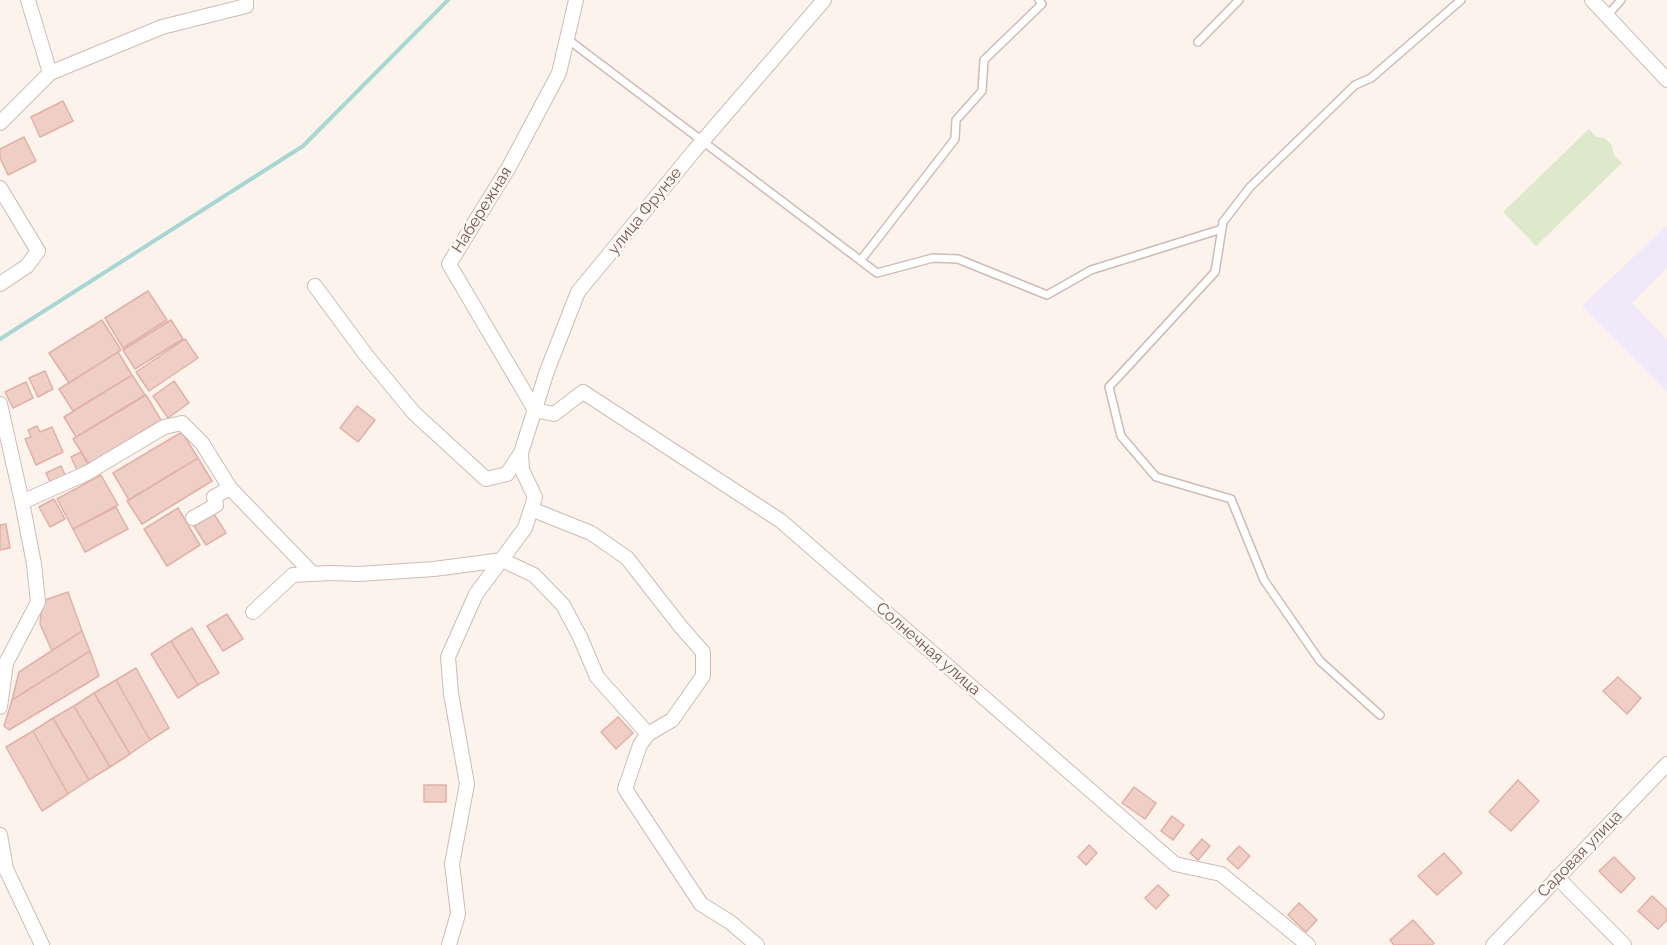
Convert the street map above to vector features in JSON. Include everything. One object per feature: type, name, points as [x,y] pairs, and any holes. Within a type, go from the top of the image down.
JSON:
[{"type":"street","points":[[28,0],[50,73]]},
{"type":"street","points":[[0,123],[50,73],[162,27],[246,6],[246,0]]},
{"type":"street","name":"Набережная","points":[[535,410],[449,264],[509,167],[560,73],[576,0]]},
{"type":"street","name":"улица Фрунзе","points":[[521,453],[547,371],[578,292],[702,141],[824,0]]},
{"type":"street","points":[[1592,0],[1667,80]]},
{"type":"street","points":[[0,188],[38,251],[27,266],[0,284]]},
{"type":"street","points":[[315,286],[366,355],[414,413],[486,479],[507,474],[521,453]]},
{"type":"street","name":"Солнечная улица","points":[[535,410],[554,414],[583,392],[781,521],[1175,864],[1221,874],[1308,945]]},
{"type":"street","points":[[0,404],[34,564],[38,602],[6,663],[0,707]]},
{"type":"street","points":[[22,502],[87,472],[164,427],[182,423],[202,443],[231,488],[313,574]]},
{"type":"street","points":[[449,945],[458,914],[452,864],[467,784],[451,694],[448,657],[476,594],[525,528],[535,497],[522,470],[521,453]]},
{"type":"street","points":[[193,518],[216,505],[214,497],[231,488]]},
{"type":"street","points":[[531,509],[591,533],[627,558],[703,652],[703,676],[672,720],[648,734],[640,745],[625,789],[701,904],[730,922],[757,945]]},
{"type":"street","points":[[253,612],[293,575],[359,574],[434,569],[502,560],[534,575],[563,605],[597,677],[648,734]]},
{"type":"street","name":"Садовая улица","points":[[1493,945],[1667,764]]},
{"type":"street","points":[[0,836],[6,870],[42,945]]},
{"type":"street","points":[[1557,877],[1624,945]]},
{"type":"lane","points":[[861,260],[955,139],[956,120],[982,91],[984,60],[1042,4],[1039,0]]},
{"type":"lane","points":[[1198,42],[1239,0]]},
{"type":"lane","points":[[1380,715],[1320,661],[1264,580],[1231,499],[1156,477],[1121,435],[1109,387],[1215,272],[1223,222],[1250,187],[1355,85],[1371,78],[1461,0]]},
{"type":"lane","points":[[1607,16],[1621,0]]},
{"type":"lane","points":[[567,38],[877,273],[933,258],[958,259],[1047,295],[1091,270],[1222,229]]},
{"type":"shaded area","points":[[1666,226],[1667,268],[1632,303],[1667,339],[1667,392],[1582,306]]},
{"type":"green space","points":[[1589,129],[1596,137],[1604,138],[1609,142],[1614,155],[1622,163],[1536,246],[1503,212]]},
{"type":"building","points":[[63,101],[73,121],[40,137],[31,117]]},
{"type":"building","points":[[24,137],[36,161],[8,175],[0,158],[0,149]]},
{"type":"building","points":[[148,291],[167,320],[123,348],[105,318]]},
{"type":"building","points":[[102,320],[121,350],[69,383],[49,353]]},
{"type":"building","points":[[171,320],[183,339],[135,369],[123,350]]},
{"type":"building","points":[[185,339],[198,358],[149,391],[136,372]]},
{"type":"building","points":[[118,352],[132,375],[73,411],[59,389]]},
{"type":"building","points":[[45,371],[53,389],[38,397],[29,378]]},
{"type":"building","points":[[132,375],[145,395],[76,437],[64,417]]},
{"type":"building","points":[[174,381],[189,403],[168,418],[153,396]]},
{"type":"building","points":[[26,382],[33,398],[13,408],[5,392]]},
{"type":"building","points":[[146,395],[161,420],[89,464],[73,439]]},
{"type":"building","points":[[357,406],[375,420],[358,442],[340,428]]},
{"type":"building","points":[[37,426],[40,432],[52,427],[63,452],[36,465],[25,439],[31,437],[28,430]]},
{"type":"building","points":[[182,432],[198,458],[129,500],[113,473]]},
{"type":"building","points":[[81,452],[88,465],[77,470],[71,457]]},
{"type":"building","points":[[198,458],[212,481],[142,524],[127,501]]},
{"type":"building","points":[[61,466],[66,477],[51,484],[46,473]]},
{"type":"building","points":[[101,475],[118,505],[73,529],[57,499]]},
{"type":"building","points":[[54,499],[65,519],[50,527],[39,507]]},
{"type":"building","points":[[116,507],[128,529],[85,552],[73,529]]},
{"type":"building","points":[[178,508],[200,545],[167,566],[144,529]]},
{"type":"building","points":[[214,514],[226,533],[206,545],[194,526]]},
{"type":"building","points":[[6,524],[10,548],[0,550],[0,525]]},
{"type":"building","points":[[68,592],[82,631],[52,651],[40,624],[42,601]]},
{"type":"building","points":[[227,614],[243,639],[223,651],[207,626]]},
{"type":"building","points":[[192,628],[219,673],[198,685],[171,641]]},
{"type":"building","points":[[82,631],[90,651],[12,700],[19,672]]},
{"type":"building","points":[[171,641],[198,685],[178,698],[151,654]]},
{"type":"building","points":[[90,651],[99,676],[9,730],[4,726],[12,700]]},
{"type":"building","points":[[136,668],[169,728],[150,740],[116,680]]},
{"type":"building","points":[[1618,677],[1641,698],[1627,714],[1603,691]]},
{"type":"building","points":[[116,680],[150,740],[130,754],[94,693]]},
{"type":"building","points":[[94,693],[130,754],[110,767],[74,706]]},
{"type":"building","points":[[74,706],[110,767],[89,780],[53,718]]},
{"type":"building","points":[[618,717],[633,733],[616,749],[601,732]]},
{"type":"building","points":[[53,718],[89,780],[68,794],[33,731]]},
{"type":"building","points":[[33,731],[68,794],[42,811],[6,747]]},
{"type":"building","points":[[1518,780],[1539,801],[1511,831],[1489,812]]},
{"type":"building","points":[[424,785],[446,785],[446,802],[424,802]]},
{"type":"building","points":[[1134,787],[1156,803],[1145,819],[1122,803]]},
{"type":"building","points":[[1172,816],[1184,825],[1173,840],[1161,831]]},
{"type":"building","points":[[1202,839],[1210,846],[1198,860],[1190,853]]},
{"type":"building","points":[[1089,845],[1097,853],[1086,865],[1078,857]]},
{"type":"building","points":[[1239,846],[1250,856],[1238,869],[1227,859]]},
{"type":"building","points":[[1444,853],[1462,873],[1437,895],[1418,876]]},
{"type":"building","points":[[1614,857],[1635,878],[1621,893],[1599,871]]},
{"type":"building","points":[[1158,885],[1169,895],[1156,909],[1145,898]]},
{"type":"building","points":[[1652,896],[1667,910],[1667,920],[1658,929],[1638,911]]},
{"type":"building","points":[[1299,903],[1317,920],[1306,932],[1288,915]]},
{"type":"building","points":[[1413,920],[1434,943],[1432,945],[1394,945],[1390,940]]},
{"type":"waterway","points":[[0,339],[303,146],[448,0]]}]
